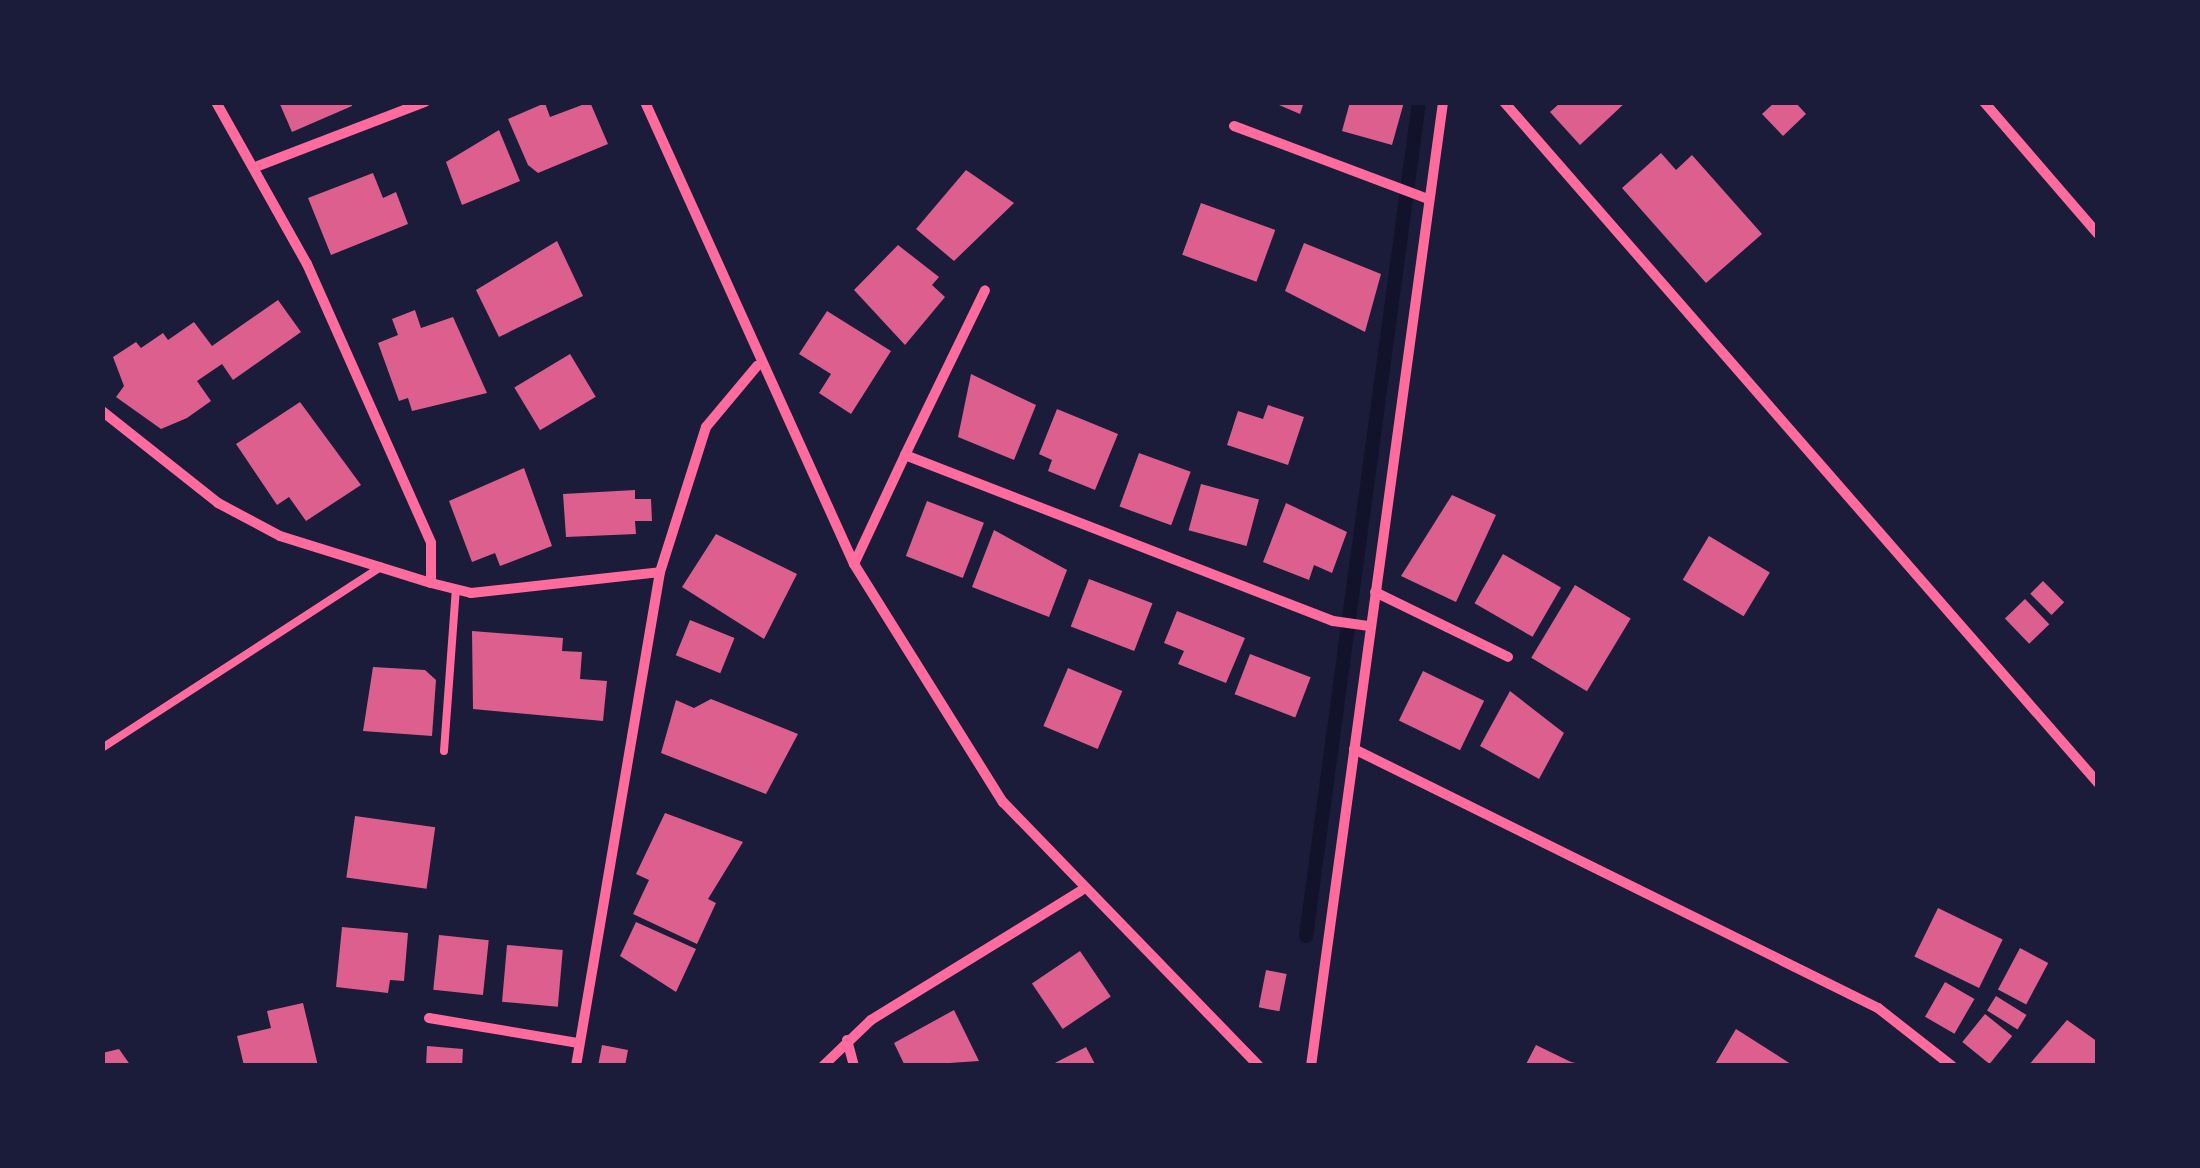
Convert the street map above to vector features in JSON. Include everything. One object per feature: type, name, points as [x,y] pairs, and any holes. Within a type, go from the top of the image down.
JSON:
[{"type":"street","points":[[216,102],[258,166],[431,543],[432,583]]},
{"type":"street","points":[[258,166],[425,102]]},
{"type":"street","points":[[645,102],[757,366],[854,564],[1003,802],[1081,891],[1259,1066]]},
{"type":"street","points":[[1310,1066],[1443,102]]},
{"type":"street","points":[[1504,102],[2098,784]]},
{"type":"street","points":[[1984,102],[2098,234]]},
{"type":"street","points":[[1234,126],[1392,191],[1428,199]]},
{"type":"street","points":[[854,564],[985,290]]},
{"type":"street","points":[[576,1066],[660,572],[706,427],[757,366]]},
{"type":"street","points":[[102,412],[218,503],[280,536],[432,583],[456,589],[660,572]]},
{"type":"street","points":[[905,455],[1333,621],[1370,626]]},
{"type":"street","points":[[1375,592],[1508,657]]},
{"type":"street","points":[[1354,749],[1878,1008],[1952,1066]]},
{"type":"street","points":[[823,1066],[848,1040],[1081,891]]},
{"type":"street","points":[[430,1018],[579,1043]]},
{"type":"street","points":[[848,1040],[854,1066]]},
{"type":"lane","points":[[102,748],[380,568]]},
{"type":"lane","points":[[444,750],[456,589]]},
{"type":"building","points":[[279,102],[351,102],[352,106],[292,132]]},
{"type":"building","points":[[590,102],[608,144],[538,173],[528,165],[508,119],[545,103],[550,117]]},
{"type":"building","points":[[1272,102],[1304,102],[1300,114]]},
{"type":"building","points":[[1350,102],[1404,102],[1392,145],[1342,131]]},
{"type":"building","points":[[1561,102],[1626,102],[1580,145],[1550,112]]},
{"type":"building","points":[[1775,102],[1795,102],[1806,114],[1783,136],[1762,114]]},
{"type":"building","points":[[499,130],[520,181],[462,205],[446,162]]},
{"type":"building","points":[[1661,153],[1676,170],[1692,155],[1762,234],[1706,283],[1622,188]]},
{"type":"building","points":[[966,170],[1014,203],[954,261],[916,229]]},
{"type":"building","points":[[373,173],[383,198],[396,192],[408,224],[331,255],[308,198]]},
{"type":"building","points":[[1201,203],[1275,230],[1256,282],[1182,255]]},
{"type":"building","points":[[557,241],[583,296],[499,337],[476,290]]},
{"type":"building","points":[[1304,243],[1381,274],[1365,332],[1285,291]]},
{"type":"building","points":[[898,245],[939,277],[932,285],[945,297],[905,345],[854,290]]},
{"type":"building","points":[[278,300],[301,332],[233,380],[222,364],[197,381],[211,401],[187,418],[161,429],[116,397],[124,386],[113,357],[136,342],[141,348],[163,333],[168,340],[194,322],[212,346]]},
{"type":"building","points":[[415,310],[421,328],[453,317],[487,393],[412,411],[408,398],[399,401],[378,343],[398,335],[392,319]]},
{"type":"building","points":[[827,311],[891,351],[851,414],[819,393],[831,374],[799,354]]},
{"type":"building","points":[[570,354],[596,397],[540,430],[514,387]]},
{"type":"building","points":[[971,374],[1036,405],[1014,460],[958,437]]},
{"type":"building","points":[[300,402],[361,485],[306,521],[289,497],[277,505],[236,444]]},
{"type":"building","points":[[1268,405],[1304,417],[1288,465],[1227,445],[1238,411],[1263,419]]},
{"type":"building","points":[[1057,409],[1118,434],[1095,490],[1048,471],[1052,460],[1039,454]]},
{"type":"building","points":[[1139,453],[1191,472],[1171,525],[1120,507]]},
{"type":"building","points":[[524,468],[552,546],[500,566],[495,553],[472,562],[449,501]]},
{"type":"building","points":[[1201,484],[1259,500],[1247,546],[1189,530]]},
{"type":"building","points":[[635,490],[635,499],[651,499],[652,521],[635,521],[636,534],[566,537],[563,494]]},
{"type":"building","points":[[1452,495],[1496,515],[1456,602],[1401,576]]},
{"type":"building","points":[[927,501],[984,523],[963,578],[906,556]]},
{"type":"building","points":[[1286,503],[1347,532],[1332,573],[1314,565],[1309,580],[1263,562]]},
{"type":"building","points":[[994,530],[1067,570],[1049,617],[972,587]]},
{"type":"building","points":[[716,534],[797,574],[764,639],[682,587]]},
{"type":"building","points":[[1709,536],[1770,573],[1744,616],[1683,580]]},
{"type":"building","points":[[1503,554],[1561,588],[1533,637],[1474,603]]},
{"type":"building","points":[[1089,579],[1152,603],[1134,651],[1071,627]]},
{"type":"building","points":[[2043,581],[2064,602],[2051,615],[2030,594]]},
{"type":"building","points":[[1575,585],[1631,618],[1587,691],[1531,658]]},
{"type":"building","points":[[2025,599],[2049,624],[2029,644],[2005,618]]},
{"type":"building","points":[[1177,611],[1245,638],[1226,683],[1178,664],[1184,651],[1164,643]]},
{"type":"building","points":[[690,620],[735,638],[720,673],[676,655]]},
{"type":"building","points":[[472,631],[563,638],[562,651],[582,652],[580,679],[607,681],[603,721],[473,709]]},
{"type":"building","points":[[1250,654],[1311,677],[1295,717],[1235,694]]},
{"type":"building","points":[[373,667],[425,670],[436,680],[432,736],[363,731]]},
{"type":"building","points":[[1068,668],[1122,691],[1098,749],[1043,726]]},
{"type":"building","points":[[1423,671],[1484,701],[1460,750],[1399,720]]},
{"type":"building","points":[[1510,691],[1564,733],[1539,779],[1480,746]]},
{"type":"building","points":[[711,699],[798,734],[766,794],[661,753],[676,700],[694,708]]},
{"type":"building","points":[[665,813],[743,842],[708,899],[716,903],[697,944],[633,914],[649,880],[636,874]]},
{"type":"building","points":[[355,816],[435,827],[427,889],[346,877]]},
{"type":"building","points":[[1938,908],[2003,940],[1979,988],[1914,957]]},
{"type":"building","points":[[636,922],[696,949],[676,992],[620,956]]},
{"type":"building","points":[[342,927],[408,933],[404,981],[390,980],[388,993],[336,987]]},
{"type":"building","points":[[439,935],[489,940],[483,995],[433,990]]},
{"type":"building","points":[[507,945],[563,950],[558,1007],[502,1002]]},
{"type":"building","points":[[2020,948],[2048,963],[2026,1005],[1998,989]]},
{"type":"building","points":[[1080,951],[1111,997],[1063,1029],[1032,983]]},
{"type":"building","points":[[1266,970],[1287,974],[1279,1011],[1259,1007]]},
{"type":"building","points":[[1945,982],[1974,999],[1954,1034],[1925,1017]]},
{"type":"building","points":[[1996,996],[2027,1015],[2018,1029],[1987,1010]]},
{"type":"building","points":[[303,1003],[318,1066],[244,1066],[237,1036],[271,1028],[267,1011]]},
{"type":"building","points":[[954,1010],[979,1061],[905,1066],[894,1043]]},
{"type":"building","points":[[1985,1014],[2012,1036],[1990,1064],[1962,1042]]},
{"type":"building","points":[[2067,1020],[2098,1042],[2098,1066],[2028,1066]]},
{"type":"building","points":[[1736,1029],[1794,1066],[1714,1066]]},
{"type":"building","points":[[602,1045],[628,1050],[625,1066],[598,1066]]},
{"type":"building","points":[[1536,1045],[1571,1062],[1590,1066],[1525,1066]]},
{"type":"building","points":[[427,1046],[463,1049],[462,1066],[426,1066]]},
{"type":"building","points":[[1086,1047],[1096,1066],[1049,1066]]},
{"type":"building","points":[[119,1049],[131,1066],[102,1066],[102,1053]]},
{"type":"waterway","points":[[1306,936],[1419,102]]}]
